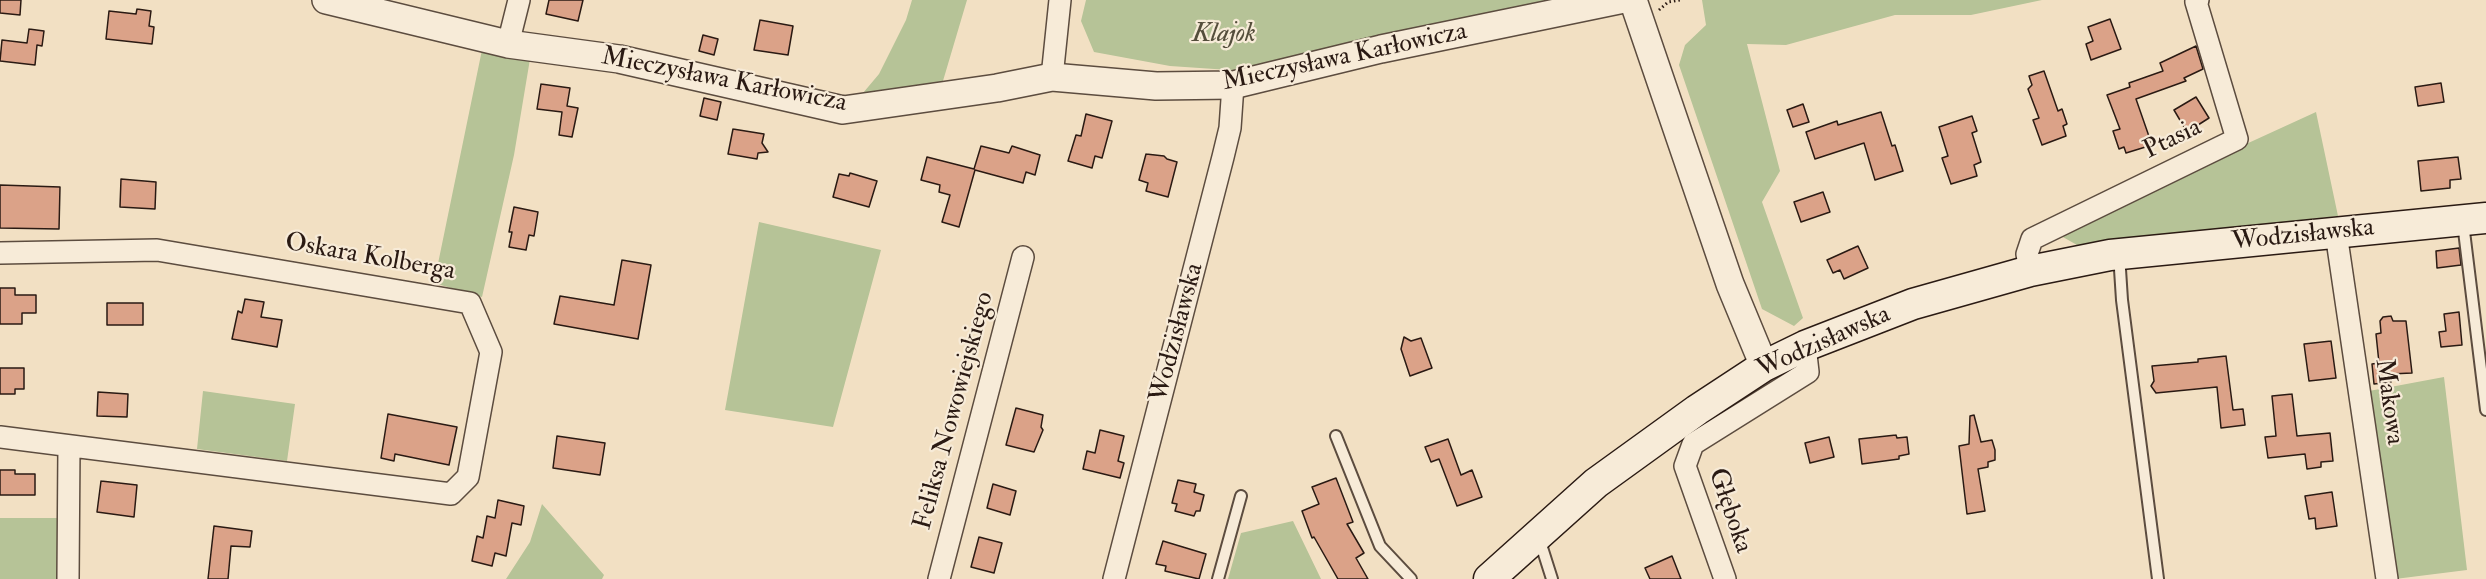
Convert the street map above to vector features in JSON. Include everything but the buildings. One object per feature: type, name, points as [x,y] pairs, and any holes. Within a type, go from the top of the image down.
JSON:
[{"type":"main road","name":"Wodzisławska","points":[[1489,579],[1596,483],[1697,410],[1764,366],[1805,346],[1913,304],[2030,271],[2119,254],[2474,219]]},
{"type":"street","name":"Mieczysława Karłowicza","points":[[326,0],[508,44],[619,59],[843,110],[997,88],[1052,77],[1156,86],[1233,85],[1381,49],[1619,0]]},
{"type":"street","points":[[508,44],[519,0]]},
{"type":"street","points":[[1052,77],[1060,0]]},
{"type":"street","points":[[1633,0],[1730,284],[1764,366]]},
{"type":"street","name":"Ptasia","points":[[2030,271],[2027,254],[2032,239],[2237,139],[2196,2],[2198,0]]},
{"type":"street","name":"Wodzisławska","points":[[1114,579],[1230,128],[1233,85]]},
{"type":"street","name":"Makowa","points":[[2336,233],[2387,579]]},
{"type":"street","name":"Oskara Kolberga","points":[[0,253],[157,250],[470,303],[492,351],[468,477],[451,494],[0,437]]},
{"type":"street","name":"Feliksa Nowowiejskiego","points":[[939,579],[1023,257]]},
{"type":"street","name":"Głęboka","points":[[1725,579],[1685,466],[1694,444],[1808,372],[1805,346]]},
{"type":"street","points":[[68,579],[69,446]]},
{"type":"lane","points":[[2474,219],[2486,410]]},
{"type":"lane","points":[[2119,254],[2122,300],[2158,579]]},
{"type":"lane","points":[[1336,435],[1380,546],[1411,579]]},
{"type":"lane","points":[[1218,579],[1241,496]]},
{"type":"lane","points":[[1539,534],[1552,579]]},
{"type":"green space","points":[[912,0],[967,0],[940,91],[863,93],[879,74],[906,20]]},
{"type":"green space","name":"Klajok","points":[[1086,0],[1558,0],[1244,71],[1170,66],[1094,52],[1081,21]]},
{"type":"green space","points":[[1702,0],[2042,0],[1971,15],[1895,15],[1786,45],[1747,44],[1780,171],[1762,202],[1803,318],[1794,326],[1762,309],[1679,65],[1685,45],[1706,25]]},
{"type":"green space","points":[[483,45],[531,53],[514,155],[482,297],[434,283]]},
{"type":"green space","points":[[2316,112],[2338,216],[2077,245],[2054,232]]},
{"type":"green space","points":[[759,222],[881,250],[833,427],[725,410]]},
{"type":"green space","points":[[2444,377],[2467,570],[2395,579],[2369,391]]},
{"type":"green space","points":[[203,391],[295,404],[287,461],[197,449]]},
{"type":"green space","points":[[542,504],[604,575],[602,579],[506,579],[530,542]]},
{"type":"green space","points":[[0,518],[65,518],[63,579],[0,579]]},
{"type":"green space","points":[[1293,521],[1321,579],[1228,579],[1241,533]]}]
